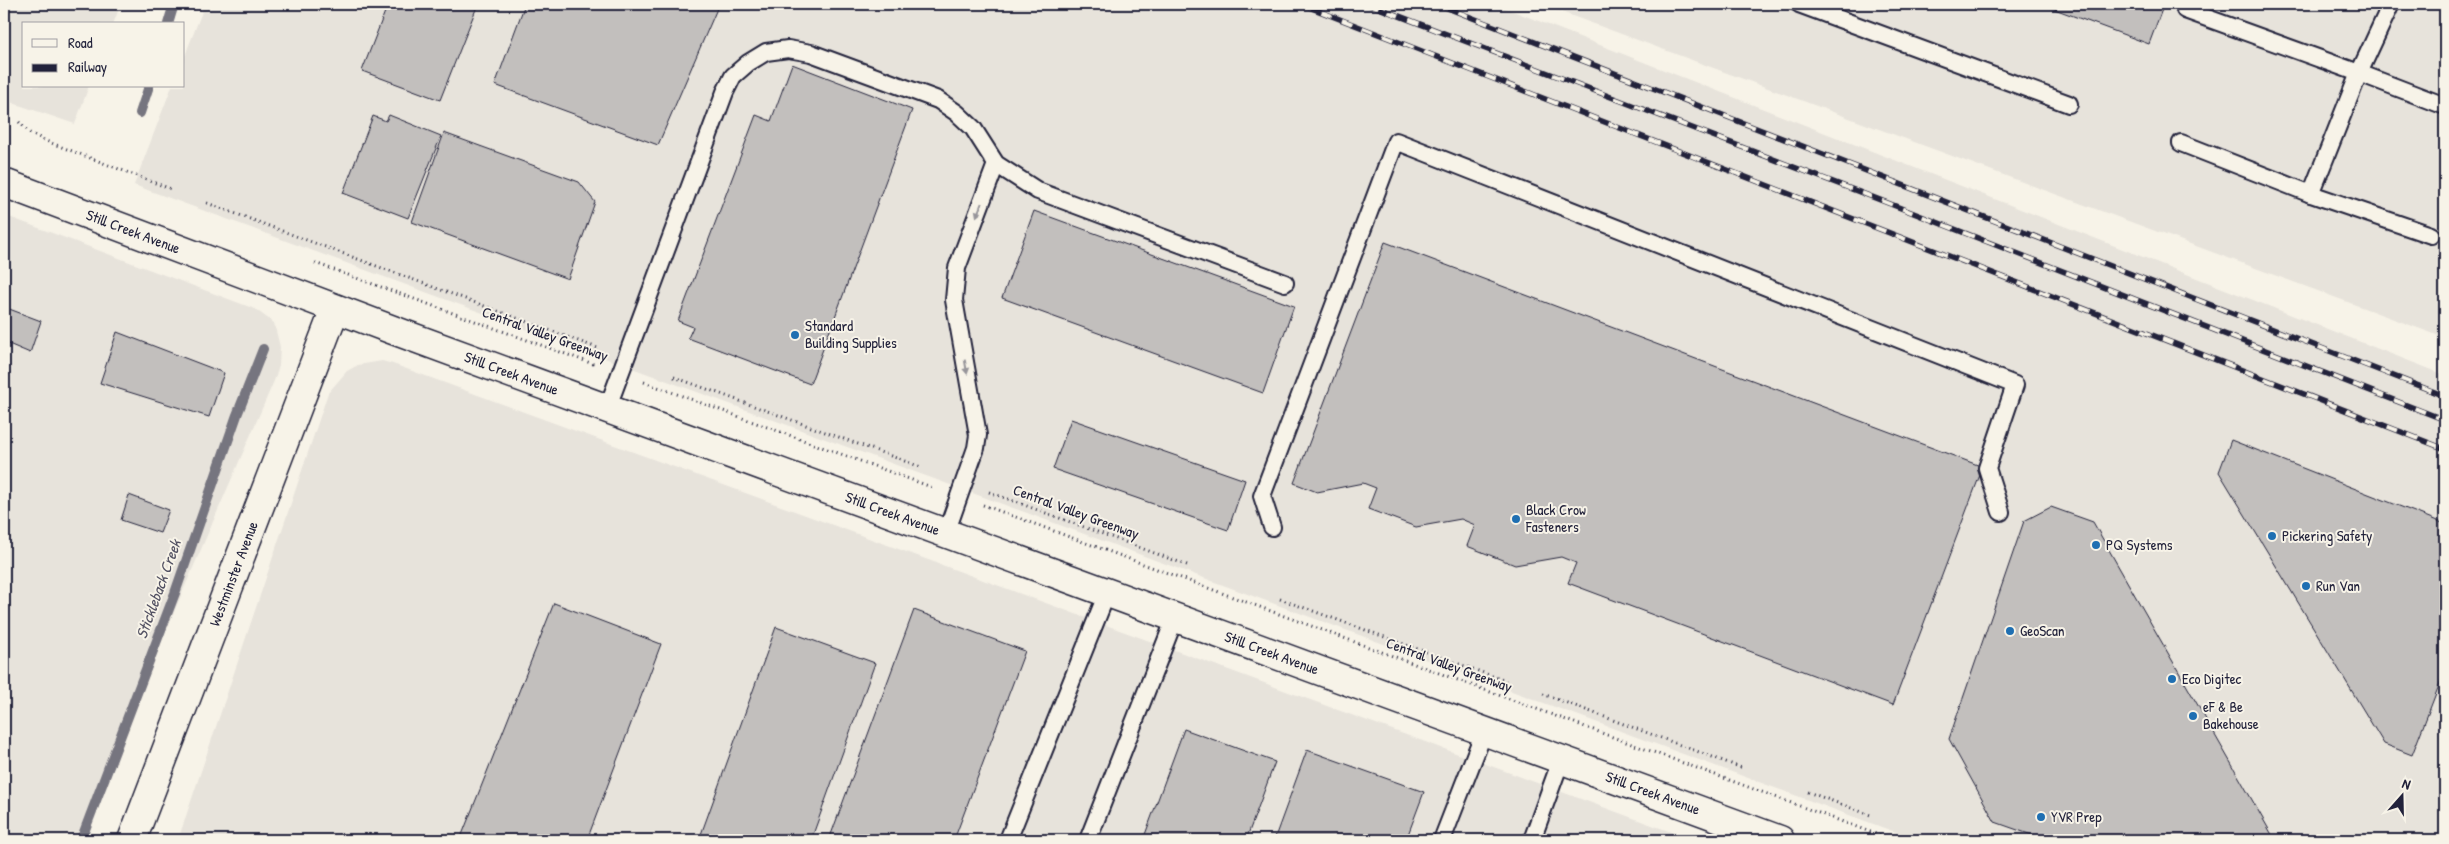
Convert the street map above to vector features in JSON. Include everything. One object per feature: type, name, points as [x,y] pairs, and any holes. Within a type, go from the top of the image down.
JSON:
[{"type":"street","name":"Still Creek Avenue","points":[[4,183],[335,309],[1780,840]]},
{"type":"street","name":"Westminster Avenue","points":[[132,840],[335,309]]},
{"type":"lane","points":[[1799,4],[2069,104]]},
{"type":"lane","points":[[2311,194],[2359,73],[2391,4]]},
{"type":"lane","points":[[2186,10],[2445,106]]},
{"type":"lane","points":[[607,409],[725,92],[733,76],[748,63],[766,52],[788,48],[811,53],[938,100],[957,113],[973,128],[996,164],[1038,191],[1285,283]]},
{"type":"lane","points":[[1272,527],[1262,496],[1396,142],[2015,385],[1986,468],[2001,512]]},
{"type":"lane","points":[[2181,143],[2311,194],[2431,235]]},
{"type":"lane","points":[[946,533],[976,448],[978,435],[954,300],[956,268],[996,164]]},
{"type":"lane","points":[[1008,840],[1107,592]]},
{"type":"lane","points":[[1088,840],[1175,618]]},
{"type":"lane","points":[[1442,840],[1484,732]]},
{"type":"lane","points":[[1532,840],[1561,760]]},
{"type":"path","points":[[19,122],[30,133],[46,141],[171,189]]},
{"type":"path","name":"Central Valley Greenway","points":[[207,203],[604,351]]},
{"type":"path","name":"Central Valley Greenway","points":[[312,262],[882,468]]},
{"type":"path","points":[[674,377],[921,467]]},
{"type":"path","name":"Central Valley Greenway","points":[[986,491],[1187,565]]},
{"type":"path","name":"Central Valley Greenway","points":[[998,511],[1892,840]]},
{"type":"path","name":"Central Valley Greenway","points":[[1280,599],[1506,681]]},
{"type":"path","points":[[1543,694],[1742,768]]},
{"type":"path","points":[[1808,792],[1873,816]]},
{"type":"shaded area","points":[[4,4],[121,4],[114,22],[22,22],[22,88],[88,88],[75,124],[4,100]]},
{"type":"shaded area","points":[[205,4],[1495,4],[2445,375],[2445,840],[1917,840],[134,185],[171,88],[185,88],[185,55]]},
{"type":"shaded area","points":[[1540,4],[2445,4],[2445,338]]},
{"type":"shaded area","points":[[4,215],[255,309],[274,323],[280,347],[279,366],[274,381],[75,840],[4,840]]},
{"type":"shaded area","points":[[382,361],[1693,840],[178,840],[328,393],[347,371],[358,365]]},
{"type":"building","points":[[388,4],[478,4],[440,100],[362,71]]},
{"type":"building","points":[[525,4],[719,4],[658,145],[495,85]]},
{"type":"building","points":[[2041,4],[2164,4],[2149,44]]},
{"type":"building","points":[[792,64],[912,110],[810,384],[688,338],[693,327],[678,321],[756,115],[771,121]]},
{"type":"building","points":[[389,115],[441,136],[408,218],[343,193],[373,116],[386,121]]},
{"type":"building","points":[[444,133],[579,182],[595,202],[568,279],[412,222]]},
{"type":"building","points":[[1034,211],[1294,306],[1263,393],[1002,298]]},
{"type":"building","points":[[1385,242],[1983,467],[1893,705],[1568,583],[1576,563],[1561,557],[1515,565],[1467,546],[1475,525],[1461,519],[1416,527],[1368,509],[1376,488],[1363,483],[1317,492],[1294,483]]},
{"type":"building","points":[[4,307],[41,321],[30,353],[4,342]]},
{"type":"building","points":[[117,332],[224,373],[209,417],[100,383]]},
{"type":"building","points":[[1071,419],[1245,480],[1228,530],[1053,469]]},
{"type":"building","points":[[2231,440],[2445,524],[2445,670],[2412,755],[2384,744],[2219,472]]},
{"type":"building","points":[[129,495],[169,510],[160,533],[121,520]]},
{"type":"building","points":[[2051,507],[2093,522],[2275,840],[2046,840],[1995,822],[1949,739],[2024,521]]},
{"type":"building","points":[[554,603],[661,644],[587,840],[460,840]]},
{"type":"building","points":[[914,610],[1025,651],[954,840],[829,840]]},
{"type":"building","points":[[776,627],[875,663],[811,840],[699,840]]},
{"type":"building","points":[[1184,729],[1275,762],[1246,840],[1143,840]]},
{"type":"building","points":[[1307,750],[1424,792],[1406,840],[1274,840]]},
{"type":"waterway","name":"Stickleback Creek","points":[[169,22],[174,4]]},
{"type":"waterway","name":"Stickleback Creek","points":[[140,113],[148,88]]},
{"type":"waterway","name":"Stickleback Creek","points":[[81,840],[175,593],[237,415],[263,349]]},
{"type":"railway","points":[[1301,4],[2445,449]]},
{"type":"railway","points":[[1368,4],[1875,198],[2445,420]]},
{"type":"railway","points":[[1437,4],[2445,396]]},
{"type":"place","name":"Standard Building Supplies","points":[[795,335]]},
{"type":"place","name":"Black Crow Fasteners","points":[[1516,519]]},
{"type":"place","name":"Pickering Safety","points":[[2272,536]]},
{"type":"place","name":"PQ Systems","points":[[2096,545]]},
{"type":"place","name":"Run Van","points":[[2306,586]]},
{"type":"place","name":"GeoScan","points":[[2010,631]]},
{"type":"place","name":"Eco Digitec","points":[[2172,679]]},
{"type":"place","name":"eF & Be Bakehouse","points":[[2193,716]]},
{"type":"place","name":"YVR Prep","points":[[2041,817]]}]
